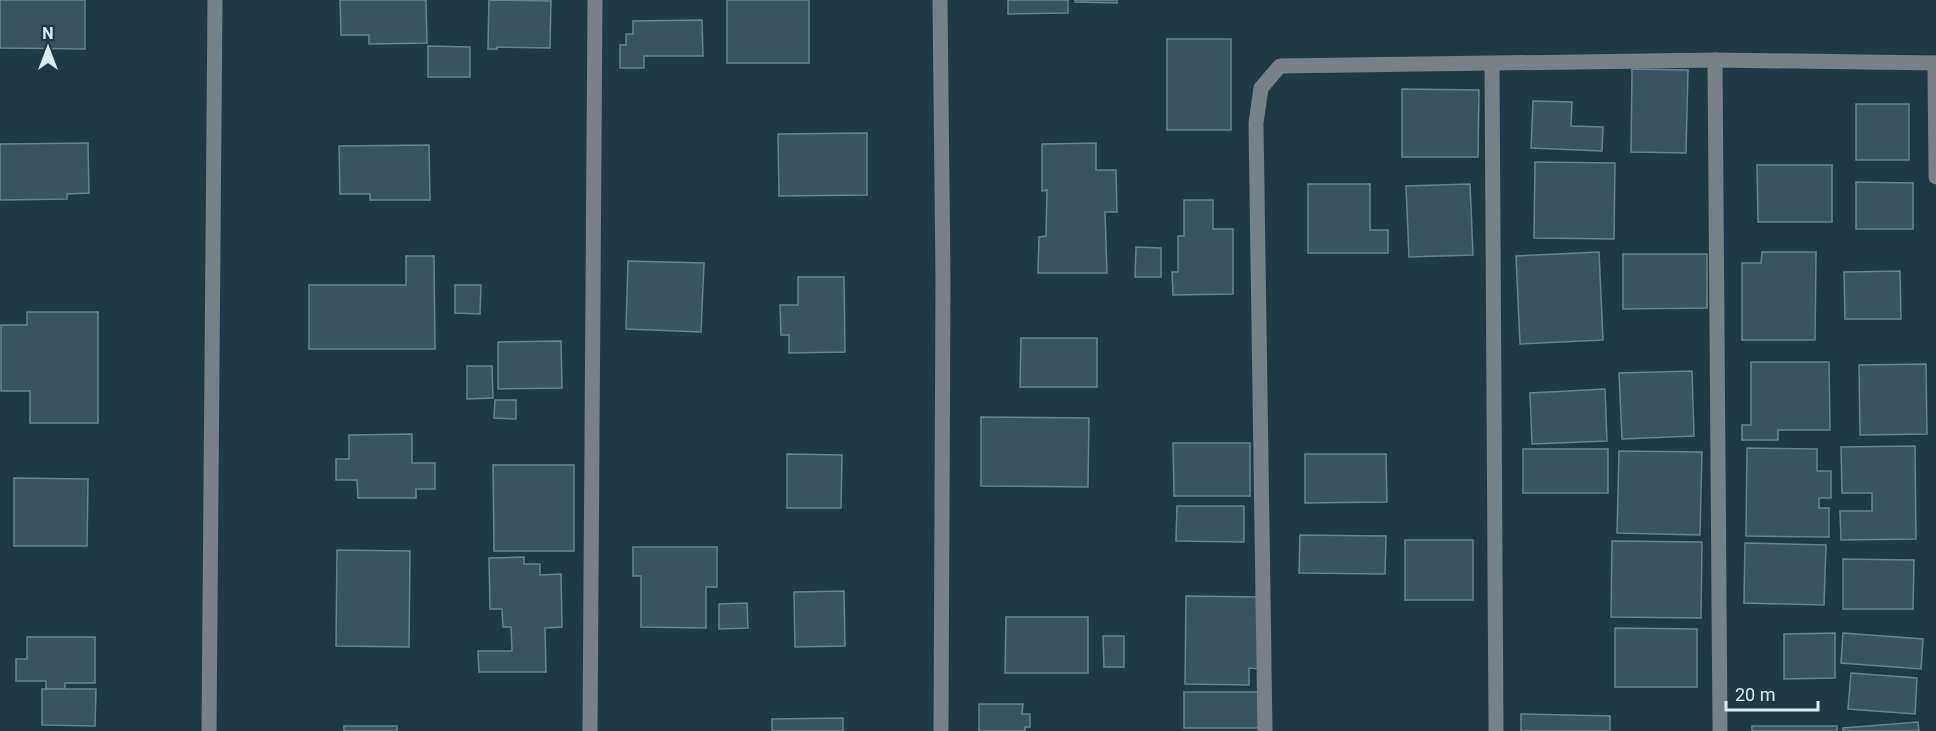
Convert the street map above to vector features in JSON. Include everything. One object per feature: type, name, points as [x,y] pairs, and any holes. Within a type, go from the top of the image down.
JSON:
[{"type":"street","points":[[209,731],[215,0]]},
{"type":"street","points":[[590,731],[595,0]]},
{"type":"street","points":[[940,0],[943,280],[941,731]]},
{"type":"street","points":[[1715,60],[1720,731]]},
{"type":"street","points":[[1265,731],[1256,123],[1261,88],[1280,66],[1715,60],[1935,63],[1936,177]]},
{"type":"street","points":[[1492,64],[1496,731]]},
{"type":"building","points":[[0,0],[85,0],[85,49],[0,48]]},
{"type":"building","points":[[340,0],[426,0],[427,43],[369,44],[369,35],[341,35]]},
{"type":"building","points":[[489,0],[551,1],[550,48],[497,47],[497,49],[488,49]]},
{"type":"building","points":[[727,0],[809,0],[809,63],[727,63]]},
{"type":"building","points":[[1008,0],[1068,0],[1068,13],[1008,14]]},
{"type":"building","points":[[1075,0],[1117,0],[1117,3],[1075,2]]},
{"type":"building","points":[[702,20],[703,56],[644,56],[644,68],[620,68],[620,45],[626,45],[626,34],[633,34],[633,21]]},
{"type":"building","points":[[1167,39],[1231,39],[1231,130],[1167,130]]},
{"type":"building","points":[[428,46],[470,47],[470,77],[428,77]]},
{"type":"building","points":[[1632,69],[1688,70],[1686,153],[1631,152]]},
{"type":"building","points":[[1402,89],[1479,90],[1478,157],[1402,157]]},
{"type":"building","points":[[1533,101],[1572,102],[1571,126],[1603,127],[1602,151],[1531,148]]},
{"type":"building","points":[[1856,104],[1909,104],[1909,160],[1856,160]]},
{"type":"building","points":[[867,133],[867,195],[779,196],[778,134]]},
{"type":"building","points":[[88,143],[89,193],[67,194],[67,199],[0,200],[0,144]]},
{"type":"building","points":[[1096,143],[1096,170],[1116,170],[1117,212],[1105,212],[1107,273],[1038,273],[1039,237],[1046,236],[1047,190],[1042,191],[1042,144]]},
{"type":"building","points":[[429,145],[430,200],[370,200],[370,194],[340,194],[339,146]]},
{"type":"building","points":[[1535,162],[1615,163],[1614,239],[1534,238]]},
{"type":"building","points":[[1757,165],[1832,165],[1832,222],[1758,222]]},
{"type":"building","points":[[1856,182],[1913,183],[1913,229],[1856,229]]},
{"type":"building","points":[[1308,184],[1370,184],[1370,230],[1388,230],[1388,253],[1308,253]]},
{"type":"building","points":[[1470,184],[1473,255],[1409,257],[1406,186]]},
{"type":"building","points":[[1184,200],[1213,200],[1213,229],[1233,229],[1233,294],[1173,295],[1172,272],[1178,272],[1178,236],[1184,236]]},
{"type":"building","points":[[1136,247],[1161,248],[1161,277],[1135,277]]},
{"type":"building","points":[[1599,252],[1603,340],[1520,344],[1516,256]]},
{"type":"building","points":[[1762,252],[1816,252],[1815,340],[1742,340],[1742,263],[1761,263]]},
{"type":"building","points":[[1623,254],[1707,254],[1707,308],[1623,309]]},
{"type":"building","points":[[406,256],[434,256],[435,349],[309,349],[309,285],[406,285]]},
{"type":"building","points":[[628,261],[704,263],[701,332],[626,329]]},
{"type":"building","points":[[1900,271],[1901,319],[1845,319],[1844,272]]},
{"type":"building","points":[[798,277],[844,277],[845,352],[789,353],[789,335],[781,335],[780,305],[798,305]]},
{"type":"building","points":[[455,285],[481,285],[480,314],[455,313]]},
{"type":"building","points":[[27,312],[98,312],[98,423],[30,423],[30,391],[1,391],[1,325],[27,325]]},
{"type":"building","points":[[1021,338],[1097,338],[1097,387],[1020,387]]},
{"type":"building","points":[[561,341],[562,388],[498,389],[498,342]]},
{"type":"building","points":[[1751,362],[1829,362],[1830,430],[1778,430],[1778,440],[1742,440],[1742,425],[1751,425]]},
{"type":"building","points":[[1926,364],[1927,434],[1860,435],[1859,365]]},
{"type":"building","points":[[467,366],[492,366],[493,398],[467,399]]},
{"type":"building","points":[[1692,371],[1694,436],[1622,439],[1619,373]]},
{"type":"building","points":[[1605,389],[1607,441],[1532,444],[1530,393]]},
{"type":"building","points":[[495,400],[516,400],[516,419],[494,418]]},
{"type":"building","points":[[981,417],[1089,418],[1088,487],[981,486]]},
{"type":"building","points":[[412,434],[412,463],[435,463],[435,489],[416,489],[416,498],[358,498],[357,480],[336,480],[336,459],[349,459],[349,435]]},
{"type":"building","points":[[1173,443],[1250,443],[1250,496],[1174,496]]},
{"type":"building","points":[[1915,446],[1916,539],[1841,540],[1840,511],[1872,511],[1872,493],[1842,493],[1841,447]]},
{"type":"building","points":[[1747,448],[1817,449],[1817,471],[1831,471],[1831,498],[1819,498],[1819,508],[1829,508],[1829,537],[1746,536]]},
{"type":"building","points":[[1523,449],[1608,449],[1608,493],[1523,493]]},
{"type":"building","points":[[1619,451],[1702,452],[1700,535],[1617,533]]},
{"type":"building","points":[[787,454],[842,455],[841,508],[787,508]]},
{"type":"building","points":[[1305,454],[1386,454],[1387,502],[1305,503]]},
{"type":"building","points":[[493,465],[574,465],[574,551],[494,551]]},
{"type":"building","points":[[14,478],[88,479],[87,546],[14,546]]},
{"type":"building","points":[[1177,506],[1244,506],[1244,542],[1176,541]]},
{"type":"building","points":[[1300,535],[1386,536],[1385,574],[1299,573]]},
{"type":"building","points":[[1405,540],[1473,540],[1473,600],[1405,600]]},
{"type":"building","points":[[1612,541],[1702,542],[1701,618],[1611,617]]},
{"type":"building","points":[[1745,543],[1826,545],[1824,605],[1744,603]]},
{"type":"building","points":[[633,547],[717,547],[717,587],[706,587],[706,628],[641,627],[641,576],[633,576]]},
{"type":"building","points":[[337,550],[410,551],[409,647],[336,646]]},
{"type":"building","points":[[524,557],[524,564],[540,564],[540,575],[561,574],[562,627],[545,628],[546,672],[479,672],[478,651],[512,651],[511,627],[503,627],[502,609],[490,609],[489,558]]},
{"type":"building","points":[[1843,559],[1914,560],[1913,609],[1843,609]]},
{"type":"building","points":[[844,591],[845,646],[795,647],[794,592]]},
{"type":"building","points":[[1186,596],[1260,597],[1259,669],[1249,668],[1249,685],[1185,684]]},
{"type":"building","points":[[747,603],[748,628],[719,629],[719,604]]},
{"type":"building","points":[[1006,617],[1088,617],[1088,673],[1005,673]]},
{"type":"building","points":[[1615,628],[1697,629],[1697,687],[1615,687]]},
{"type":"building","points":[[1835,633],[1835,678],[1784,679],[1784,634]]},
{"type":"building","points":[[1843,633],[1923,639],[1921,669],[1841,663]]},
{"type":"building","points":[[1103,636],[1124,636],[1124,667],[1104,667]]},
{"type":"building","points":[[27,637],[95,637],[95,683],[65,683],[65,689],[46,689],[46,681],[16,681],[16,659],[27,659]]},
{"type":"building","points":[[1851,673],[1917,678],[1915,714],[1848,709]]},
{"type":"building","points":[[42,689],[96,689],[95,726],[42,725]]},
{"type":"building","points":[[1184,692],[1261,692],[1261,728],[1184,728]]},
{"type":"building","points":[[979,704],[1023,704],[1022,714],[1030,714],[1030,727],[1025,727],[1025,731],[979,731]]},
{"type":"building","points":[[1521,714],[1610,716],[1610,731],[1521,731]]},
{"type":"building","points":[[843,718],[843,731],[772,731],[772,719]]},
{"type":"building","points":[[1918,722],[1919,731],[1843,731],[1843,728]]},
{"type":"building","points":[[344,726],[397,726],[397,731],[344,731]]},
{"type":"building","points":[[1752,726],[1837,726],[1837,731],[1752,731]]}]
